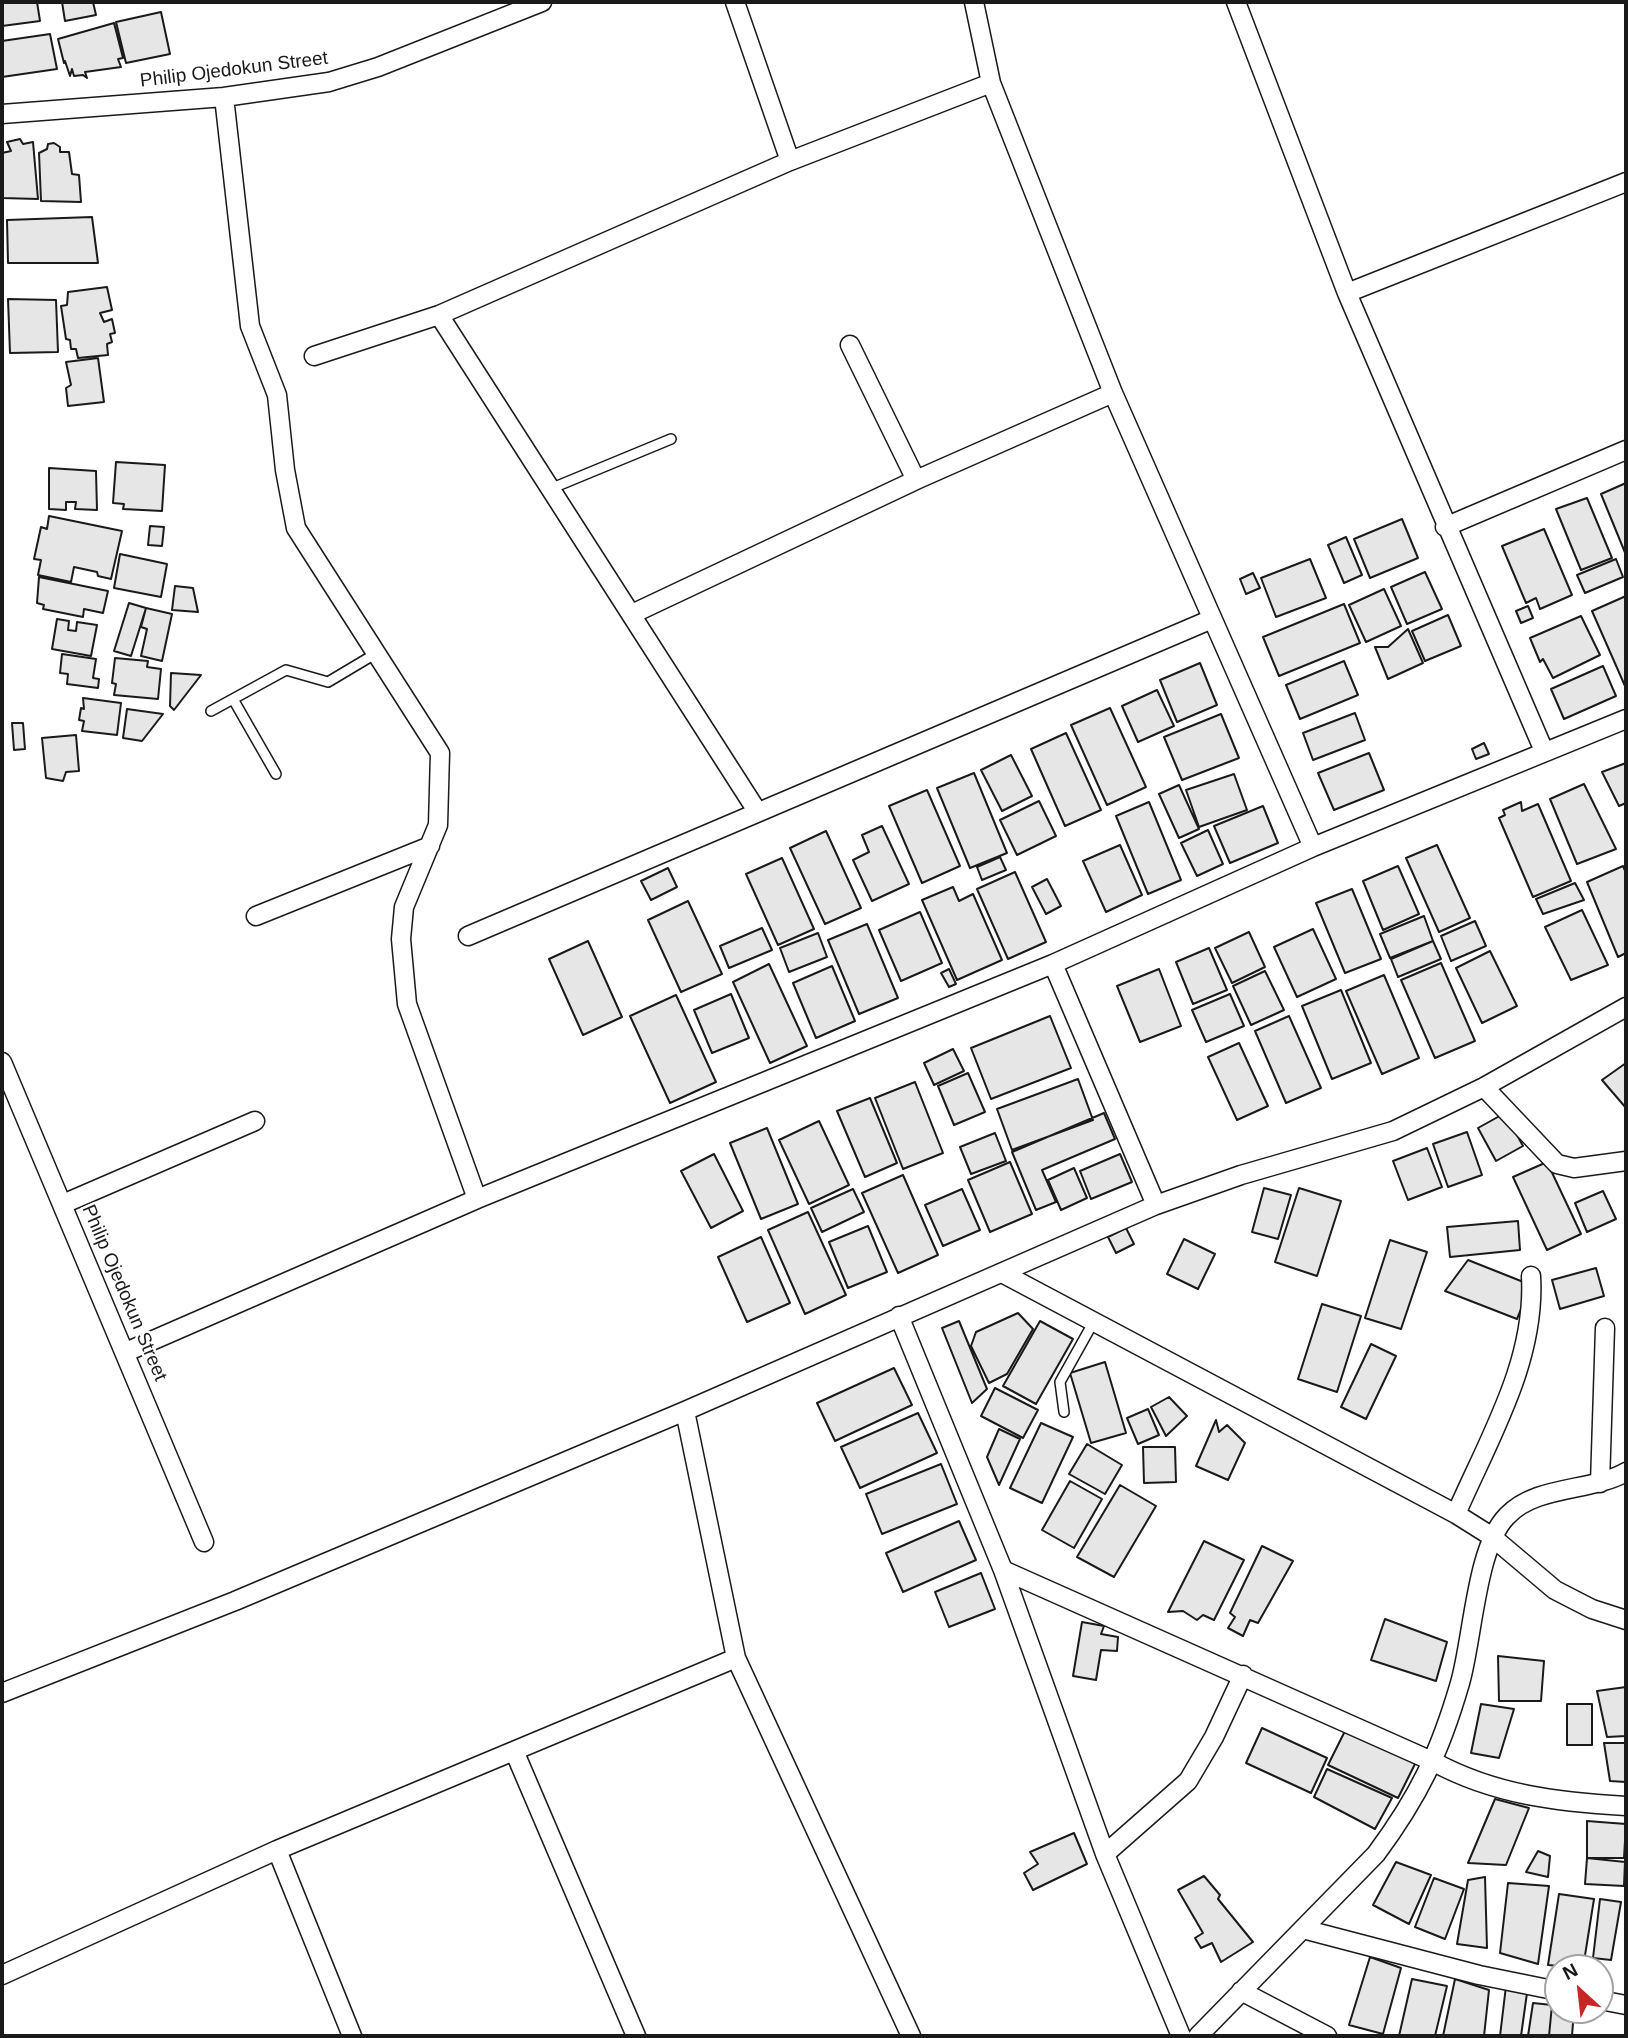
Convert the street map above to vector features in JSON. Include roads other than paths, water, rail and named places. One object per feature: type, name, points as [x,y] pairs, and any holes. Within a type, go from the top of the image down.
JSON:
[{"type":"street","name":"Philip Ojedokun Street","points":[[2,114],[224,97],[329,82],[378,68],[542,2]]},
{"type":"street","points":[[734,2],[790,161]]},
{"type":"street","points":[[974,2],[991,83],[1114,393],[1313,847]]},
{"type":"street","points":[[1236,2],[1347,293],[1445,527],[1544,751]]},
{"type":"street","points":[[314,356],[439,315],[790,161],[991,83]]},
{"type":"street","points":[[224,97],[250,326],[277,395],[285,470],[296,528],[440,753],[438,825],[404,907],[401,939],[402,980],[407,1004],[477,1199]]},
{"type":"street","points":[[1347,293],[1626,182]]},
{"type":"street","points":[[439,315],[757,811]]},
{"type":"street","points":[[850,345],[916,480]]},
{"type":"street","points":[[632,614],[916,480],[1114,393]]},
{"type":"street","points":[[1445,527],[1626,450]]},
{"type":"street","points":[[467,936],[1212,619]]},
{"type":"street","points":[[127,1352],[477,1199],[1052,964],[1313,847],[1626,719]]},
{"type":"street","points":[[256,916],[430,846]]},
{"type":"street","points":[[1052,964],[1156,1205]]},
{"type":"street","points":[[2,1693],[235,1601],[685,1411],[1156,1205],[1241,1175],[1392,1131],[1484,1087],[1626,1007]]},
{"type":"street","name":"Philip Ojedokun Street","points":[[2,1062],[127,1352],[204,1542]]},
{"type":"street","points":[[1484,1087],[1557,1164],[1574,1168],[1626,1161]]},
{"type":"street","points":[[62,1204],[255,1121]]},
{"type":"street","points":[[1002,1273],[1456,1514],[1491,1536],[1555,1590],[1592,1609],[1626,1620]]},
{"type":"street","points":[[1456,1514],[1524,1358],[1532,1309],[1531,1276]]},
{"type":"street","points":[[899,1317],[1003,1570],[1105,1854],[1181,2036]]},
{"type":"street","points":[[1601,1483],[1605,1328]]},
{"type":"street","points":[[685,1411],[736,1658],[911,2036]]},
{"type":"street","points":[[1198,2036],[1376,1854],[1399,1823],[1434,1762],[1461,1680],[1491,1536],[1508,1514],[1527,1503],[1601,1483],[1626,1472]]},
{"type":"street","points":[[1003,1570],[1243,1675],[1464,1778],[1498,1790],[1550,1800],[1626,1806]]},
{"type":"street","points":[[2,1975],[278,1850],[515,1754],[736,1658]]},
{"type":"street","points":[[1105,1854],[1188,1780],[1214,1737],[1243,1675]]},
{"type":"street","points":[[515,1754],[636,2036]]},
{"type":"street","points":[[278,1850],[352,2036]]},
{"type":"street","points":[[1303,1929],[1479,1975],[1544,1988]]},
{"type":"street","points":[[1241,1991],[1327,2036]]},
{"type":"lane","points":[[550,489],[671,439]]},
{"type":"lane","points":[[211,711],[286,670],[328,682],[375,654]]},
{"type":"lane","points":[[233,699],[276,774]]},
{"type":"lane","points":[[1064,1412],[1060,1382],[1093,1323]]}]
